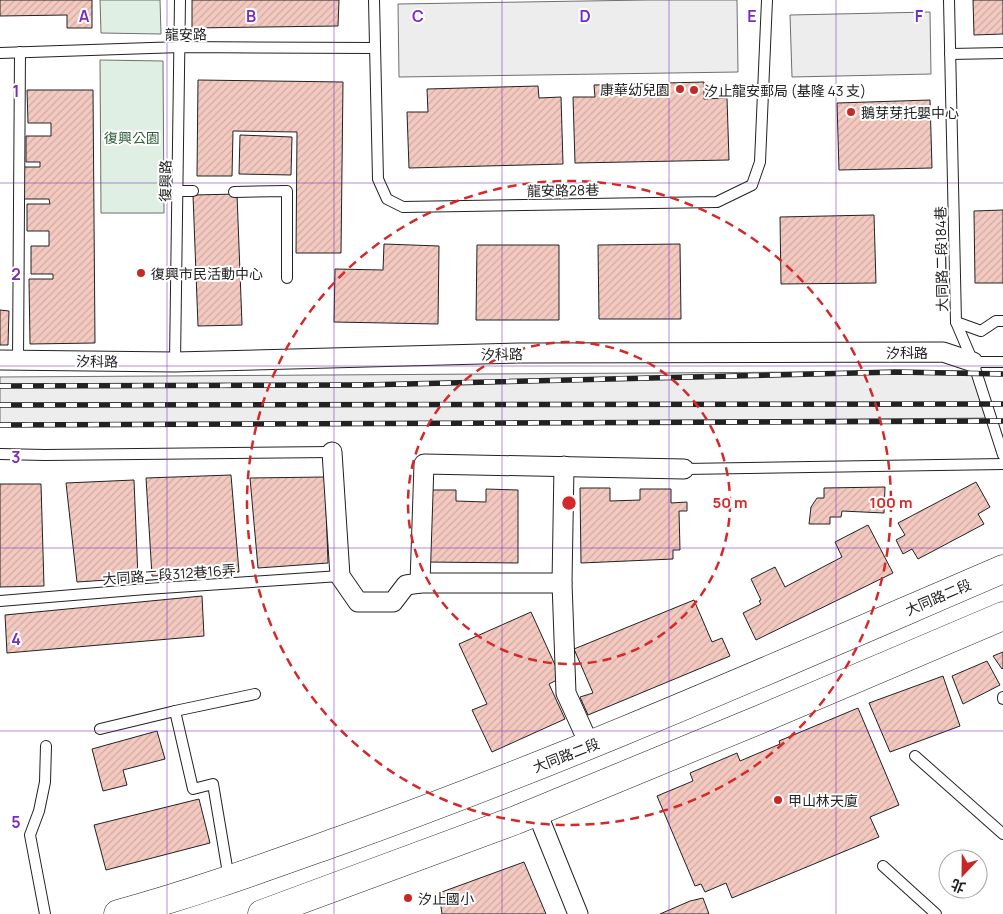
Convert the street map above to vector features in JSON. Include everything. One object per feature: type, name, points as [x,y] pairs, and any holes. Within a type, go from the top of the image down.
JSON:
[{"type":"main road","name":"大同路二段","points":[[118,914],[176,898],[461,798],[590,746],[1003,570]]},
{"type":"main road","points":[[262,914],[526,815],[761,719],[1003,616]]},
{"type":"main road","points":[[492,784],[526,815]]},
{"type":"street","name":"汐科路","points":[[9,360],[175,362],[520,353],[943,352],[973,362]]},
{"type":"street","points":[[332,452],[340,576],[358,602],[393,602],[406,585],[420,583],[562,583]]},
{"type":"street","points":[[420,583],[424,464],[684,469]]},
{"type":"street","points":[[564,466],[562,583],[566,693],[590,746]]},
{"type":"street","points":[[526,815],[578,914]]},
{"type":"lane","name":"復興路","points":[[175,362],[181,47],[180,0]]},
{"type":"lane","name":"龍安路28巷","points":[[374,0],[373,48],[378,178],[387,199],[403,207],[717,202],[752,185],[760,162],[767,0]]},
{"type":"lane","points":[[949,0],[950,54],[1003,53]]},
{"type":"lane","name":"龍安路","points":[[0,53],[181,47],[373,48]]},
{"type":"lane","points":[[9,360],[20,52]]},
{"type":"lane","name":"大同路二段184巷","points":[[950,54],[956,322],[973,362],[1003,455]]},
{"type":"lane","points":[[179,191],[193,191]]},
{"type":"lane","points":[[234,192],[287,192],[287,278]]},
{"type":"lane","points":[[956,322],[981,332],[996,322],[1003,321]]},
{"type":"lane","name":"汐科路","points":[[973,362],[1003,362]]},
{"type":"lane","points":[[0,454],[45,456],[332,452]]},
{"type":"lane","points":[[684,469],[1003,464]]},
{"type":"lane","name":"大同路二段312巷16弄","points":[[0,601],[146,588],[340,576]]},
{"type":"lane","points":[[100,729],[255,694]]},
{"type":"lane","points":[[175,711],[193,789],[213,784],[229,880]]},
{"type":"lane","points":[[45,914],[30,835],[39,811],[45,782],[46,746]]},
{"type":"lane","points":[[915,756],[1003,834]]},
{"type":"lane","points":[[883,866],[936,914]]},
{"type":"green space","points":[[100,0],[160,0],[161,34],[101,33]]},
{"type":"green space","name":"復興公園","points":[[100,60],[163,61],[164,213],[101,213]]},
{"type":"shaded area","points":[[737,0],[738,72],[399,77],[398,4]]},
{"type":"shaded area","points":[[930,12],[931,74],[792,77],[790,15]]},
{"type":"shaded area","points":[[976,371],[995,418],[0,425],[0,377]]},
{"type":"building","points":[[0,0],[92,0],[92,28],[67,28],[67,15],[0,16]]},
{"type":"building","points":[[192,0],[339,0],[338,26],[192,28]]},
{"type":"building","points":[[973,0],[1003,0],[1003,34],[974,35]]},
{"type":"building","points":[[198,80],[343,82],[341,253],[296,253],[297,132],[233,131],[232,176],[197,176]]},
{"type":"building","points":[[704,82],[704,99],[727,98],[729,160],[575,163],[573,97],[595,97],[594,85]]},
{"type":"building","points":[[538,86],[539,98],[561,97],[563,164],[409,168],[407,112],[428,112],[427,89]]},
{"type":"building","points":[[27,90],[93,90],[95,343],[30,344],[29,279],[53,279],[53,274],[31,274],[31,246],[49,246],[49,231],[27,231],[27,204],[50,204],[49,199],[23,199],[23,167],[40,167],[40,162],[26,162],[26,136],[51,136],[51,123],[28,123]]},
{"type":"building","points":[[930,100],[932,168],[839,170],[837,103]]},
{"type":"building","points":[[240,135],[292,137],[291,175],[239,174]]},
{"type":"building","points":[[237,194],[242,325],[198,326],[193,195]]},
{"type":"building","points":[[1003,210],[1003,283],[975,283],[974,211]]},
{"type":"building","points":[[874,215],[876,283],[781,284],[780,217]]},
{"type":"building","points":[[384,244],[439,246],[438,324],[334,322],[335,269],[383,270]]},
{"type":"building","points":[[680,244],[681,319],[599,319],[598,245]]},
{"type":"building","points":[[477,245],[559,245],[559,320],[476,320]]},
{"type":"building","points":[[0,310],[9,311],[8,345],[0,345]]},
{"type":"building","points":[[231,475],[239,572],[152,576],[146,478]]},
{"type":"building","points":[[325,477],[328,563],[258,568],[250,478]]},
{"type":"building","points":[[134,480],[138,578],[77,582],[66,483]]},
{"type":"building","points":[[976,482],[990,507],[978,514],[984,524],[918,559],[912,549],[903,554],[896,540],[905,535],[898,523]]},
{"type":"building","points":[[0,484],[41,484],[44,586],[0,587]]},
{"type":"building","points":[[885,487],[884,513],[842,511],[841,517],[830,517],[830,524],[809,524],[811,507],[817,498],[824,498],[824,488]]},
{"type":"building","points":[[580,488],[610,488],[610,501],[640,500],[640,489],[671,489],[671,503],[687,502],[687,511],[679,511],[680,550],[673,550],[673,559],[581,563]]},
{"type":"building","points":[[486,489],[518,490],[518,563],[427,562],[427,490],[456,490],[456,501],[486,502]]},
{"type":"building","points":[[868,525],[893,573],[756,640],[743,613],[761,604],[751,579],[775,567],[785,587],[842,557],[835,542]]},
{"type":"building","points":[[202,596],[204,636],[7,653],[5,615]]},
{"type":"building","points":[[694,600],[712,642],[722,638],[730,656],[588,715],[580,697],[593,693],[574,649]]},
{"type":"building","points":[[531,612],[561,678],[549,684],[565,719],[492,752],[472,710],[487,704],[459,644]]},
{"type":"building","points":[[1003,652],[1003,668],[1002,669],[993,656]]},
{"type":"building","points":[[987,661],[1000,685],[963,704],[952,676]]},
{"type":"building","points":[[943,676],[960,726],[890,752],[869,703]]},
{"type":"building","name":"甲山林天廈","points":[[858,708],[899,805],[870,817],[879,837],[732,898],[726,883],[705,892],[701,884],[695,886],[657,796],[693,781],[690,773],[737,753],[740,761],[780,744],[779,741]]},
{"type":"building","points":[[157,731],[165,759],[123,770],[127,785],[103,791],[92,749]]},
{"type":"building","points":[[199,799],[210,843],[106,870],[94,825]]},
{"type":"building","points":[[524,862],[546,914],[442,914],[439,893]]},
{"type":"building","points":[[703,898],[709,914],[660,914],[690,901]]},
{"type":"railway","points":[[0,386],[364,385],[896,372],[1003,374]]},
{"type":"railway","points":[[0,405],[1003,404]]},
{"type":"railway","points":[[0,425],[1003,421]]},
{"type":"place","name":"康華幼兒園","points":[[680,89]]},
{"type":"place","name":"汐止龍安郵局 (基隆 43 支)","points":[[694,90]]},
{"type":"place","name":"鵝芽芽托嬰中心","points":[[851,112]]},
{"type":"place","name":"復興市民活動中心","points":[[141,273]]},
{"type":"place","name":"甲山林天廈","points":[[778,800]]},
{"type":"place","name":"汐止國小","points":[[408,898]]}]
